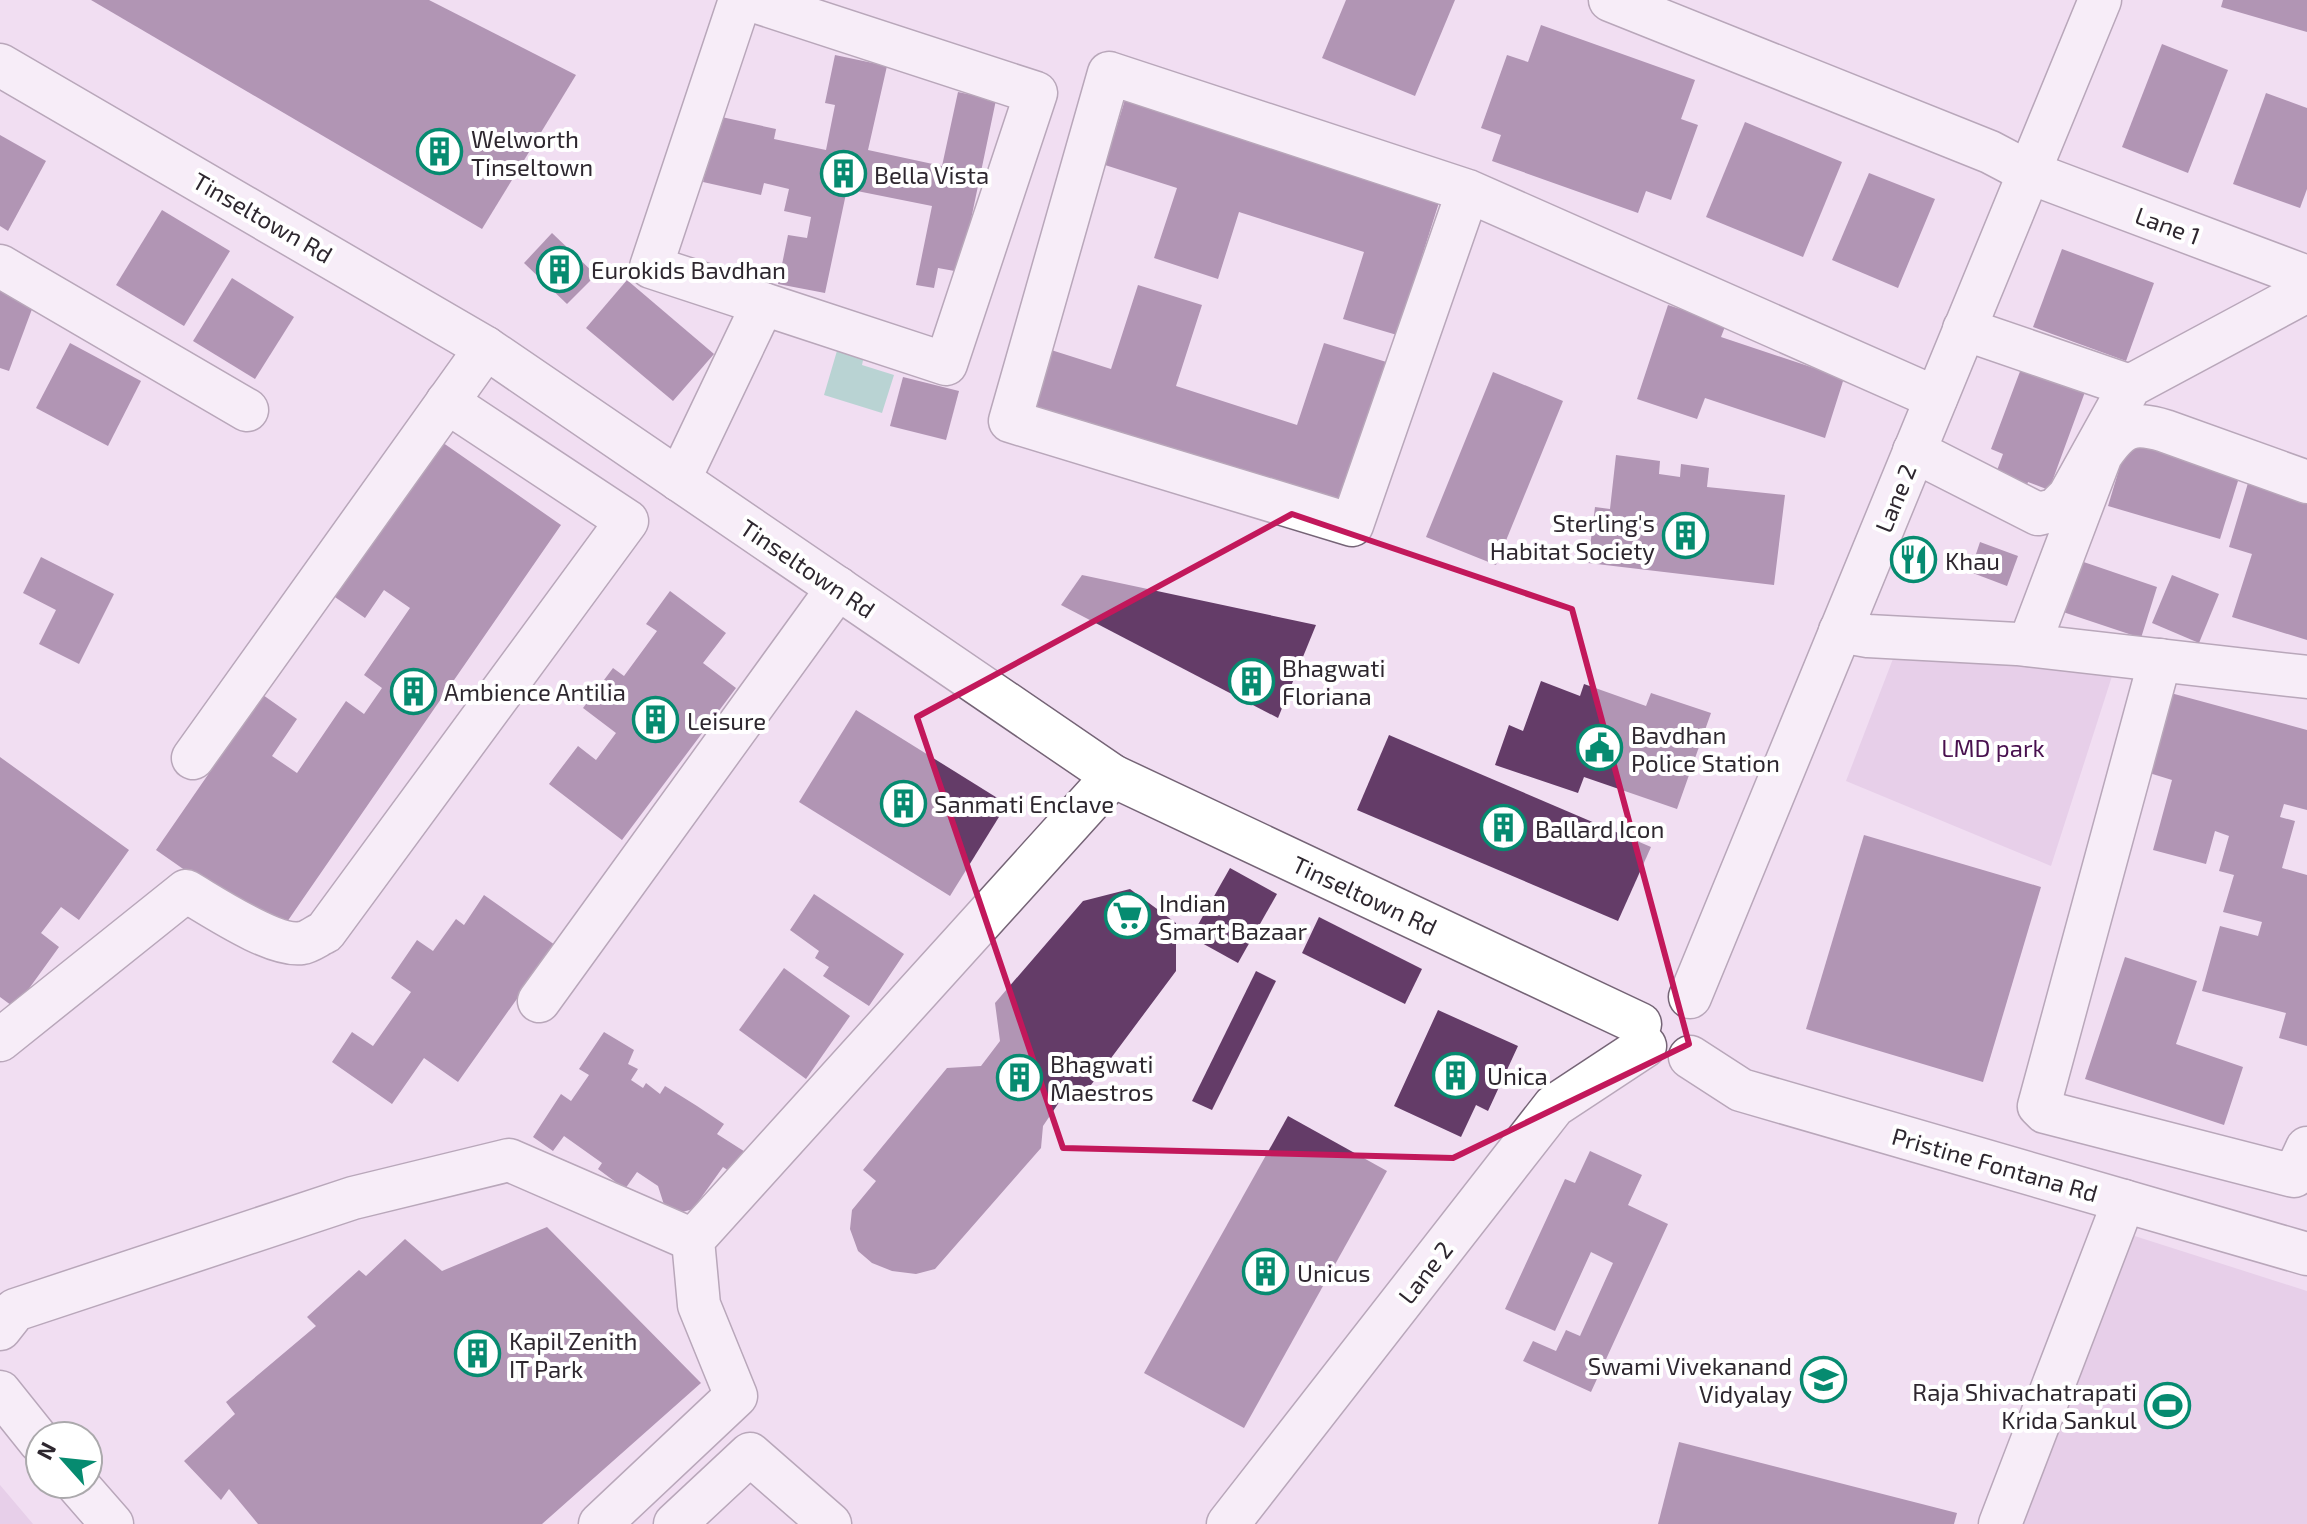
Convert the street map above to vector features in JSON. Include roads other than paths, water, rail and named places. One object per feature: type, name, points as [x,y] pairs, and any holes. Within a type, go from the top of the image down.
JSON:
[{"type":"street","points":[[740,0],[651,267],[946,364],[1036,93],[751,0]]},
{"type":"street","name":"Lane 1","points":[[1610,0],[1990,152],[2028,172],[2307,277]]},
{"type":"street","name":"Lane 2","points":[[1690,997],[2100,0]]},
{"type":"street","name":"Tinseltown Rd","points":[[0,65],[486,348],[1113,776],[1643,1035]]},
{"type":"street","points":[[1468,191],[1352,525],[1010,421],[1109,73],[1468,191],[1936,398]]},
{"type":"street","points":[[0,266],[247,410]]},
{"type":"street","points":[[1914,451],[2038,514],[2055,510],[2069,496],[2130,386],[2307,291]]},
{"type":"street","points":[[679,480],[763,304]]},
{"type":"street","points":[[1964,329],[2130,386]]},
{"type":"street","points":[[193,758],[486,348]]},
{"type":"street","points":[[0,1040],[186,891],[258,932],[282,941],[303,943],[325,932],[627,521],[447,402]]},
{"type":"street","points":[[2029,645],[2101,455],[2112,440],[2127,429],[2145,425],[2307,482]]},
{"type":"street","points":[[539,1001],[838,588]]},
{"type":"street","points":[[1840,631],[1868,636],[2029,645],[2307,677]]},
{"type":"street","points":[[2160,660],[2039,1106],[2045,1112],[2294,1176],[2307,1148]]},
{"type":"street","points":[[600,1524],[736,1396],[699,1305],[693,1240],[1113,776]]},
{"type":"street","points":[[1669,994],[1690,997],[1699,1004],[1708,1024],[1703,1045],[1690,1057],[1675,1062],[1663,1061],[1653,1055],[1643,1035],[1643,1013],[1649,1004],[1669,994]]},
{"type":"street","name":"Lane 2","points":[[1228,1524],[1554,1106],[1643,1035]]},
{"type":"street","name":"Pristine Fontana Rd","points":[[1690,1057],[1741,1090],[2307,1254]]},
{"type":"street","points":[[5,1311],[353,1198],[509,1160],[693,1240]]},
{"type":"street","points":[[2000,1524],[2124,1201]]},
{"type":"street","points":[[0,1392],[24,1422]]},
{"type":"street","points":[[675,1524],[750,1454],[830,1524]]},
{"type":"street","points":[[91,1500],[112,1524]]},
{"type":"place","name":"Welworth Tinseltown","points":[[440,152]]},
{"type":"place","name":"Bella Vista","points":[[843,174]]},
{"type":"place","name":"Eurokids Bavdhan","points":[[560,269]]},
{"type":"place","name":"Sterling's Habitat Society","points":[[1686,536]]},
{"type":"place","name":"Khau","points":[[1914,560]]},
{"type":"place","name":"Bhagwati Floriana","points":[[1251,681]]},
{"type":"place","name":"Ambience Antilia","points":[[413,691]]},
{"type":"place","name":"Leisure","points":[[656,720]]},
{"type":"place","name":"Bavdhan Police Station","points":[[1600,748]]},
{"type":"place","name":"Sanmati Enclave","points":[[903,803]]},
{"type":"place","name":"Ballard Icon","points":[[1504,828]]},
{"type":"place","name":"Indian Smart Bazaar","points":[[1128,916]]},
{"type":"place","name":"Unica","points":[[1456,1075]]},
{"type":"place","name":"Bhagwati Maestros","points":[[1019,1077]]},
{"type":"place","name":"Unicus","points":[[1266,1272]]},
{"type":"place","name":"Kapil Zenith IT Park","points":[[478,1354]]},
{"type":"place","name":"Swami Vivekanand Vidyalay","points":[[1823,1379]]},
{"type":"place","name":"Raja Shivachatrapati Krida Sankul","points":[[2168,1405]]},
{"type":"park label","name":"LMD park","points":[[1993,747]]}]
